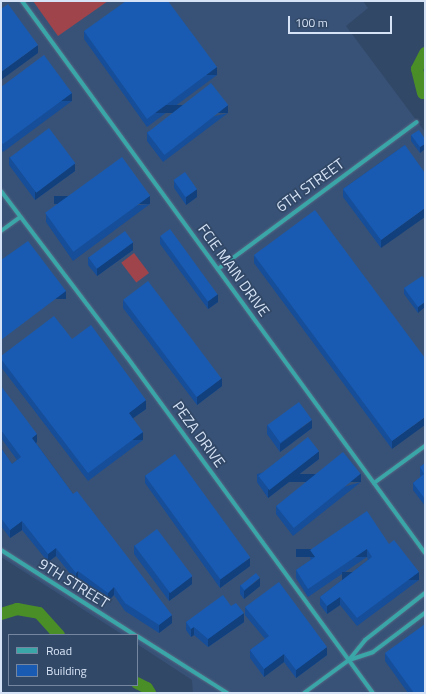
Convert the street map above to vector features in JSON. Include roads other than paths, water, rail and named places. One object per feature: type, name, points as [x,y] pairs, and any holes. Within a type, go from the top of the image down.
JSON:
[{"type":"street","name":"FCIE MAIN DRIVE","points":[[22,1],[425,553]]},
{"type":"street","name":"6TH STREET","points":[[218,268],[417,122]]},
{"type":"street","name":"PEZA DRIVE","points":[[1,191],[127,357],[374,693]]},
{"type":"street","points":[[1,231],[20,217]]},
{"type":"street","points":[[374,483],[425,446]]},
{"type":"street","name":"9TH STREET","points":[[1,550],[133,634]]},
{"type":"street","points":[[304,693],[349,660],[365,640],[425,593]]},
{"type":"street","points":[[349,660],[373,652],[425,613]]},
{"type":"street","name":"9TH STREET","points":[[138,637],[227,693]]},
{"type":"waterway","points":[[423,93],[417,69],[425,53]]},
{"type":"waterway","points":[[1,614],[17,609],[39,613],[58,634]]},
{"type":"waterway","points":[[138,684],[147,688],[150,693]]}]
